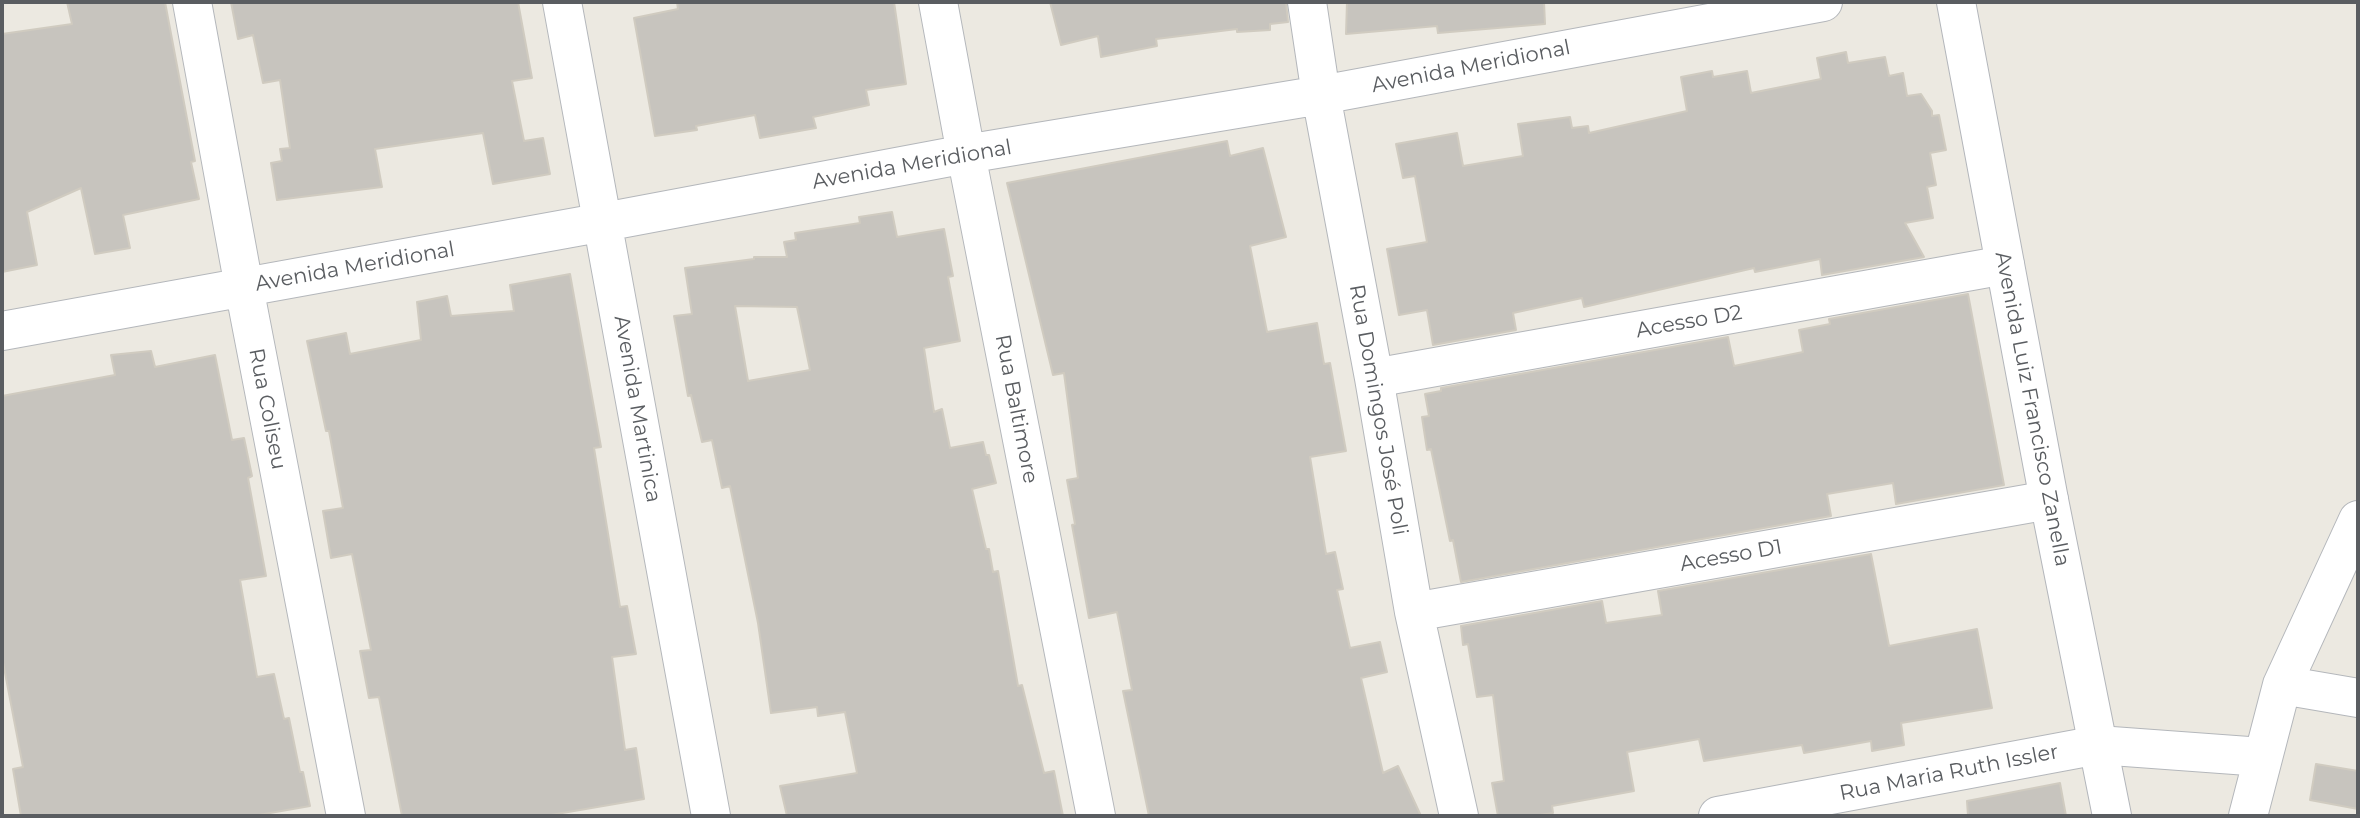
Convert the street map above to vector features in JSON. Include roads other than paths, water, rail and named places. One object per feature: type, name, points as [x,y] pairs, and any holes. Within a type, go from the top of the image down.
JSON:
[{"type":"street","name":"Rua Coliseu","points":[[191,2],[346,816]]},
{"type":"street","name":"Avenida Martinica","points":[[562,2],[712,816]]},
{"type":"street","name":"Rua Baltimore","points":[[938,2],[1096,816]]},
{"type":"street","name":"Rua Domingos José Poli","points":[[1307,2],[1321,95],[1414,612],[1459,816]]},
{"type":"street","name":"Avenida Meridional","points":[[2,331],[966,154],[1321,95],[1823,2]]},
{"type":"street","name":"Avenida Luiz Francisco Zanella","points":[[1956,2],[2049,500],[2112,816]]},
{"type":"street","name":"Acesso D2","points":[[1374,378],[2004,265]]},
{"type":"street","name":"Acesso D1","points":[[1414,612],[2049,500]]},
{"type":"street","points":[[2248,816],[2283,685],[2358,520]]},
{"type":"street","points":[[2283,685],[2358,698]]},
{"type":"street","name":"Rua Maria Ruth Issler","points":[[1718,816],[2098,745],[2262,757]]}]
